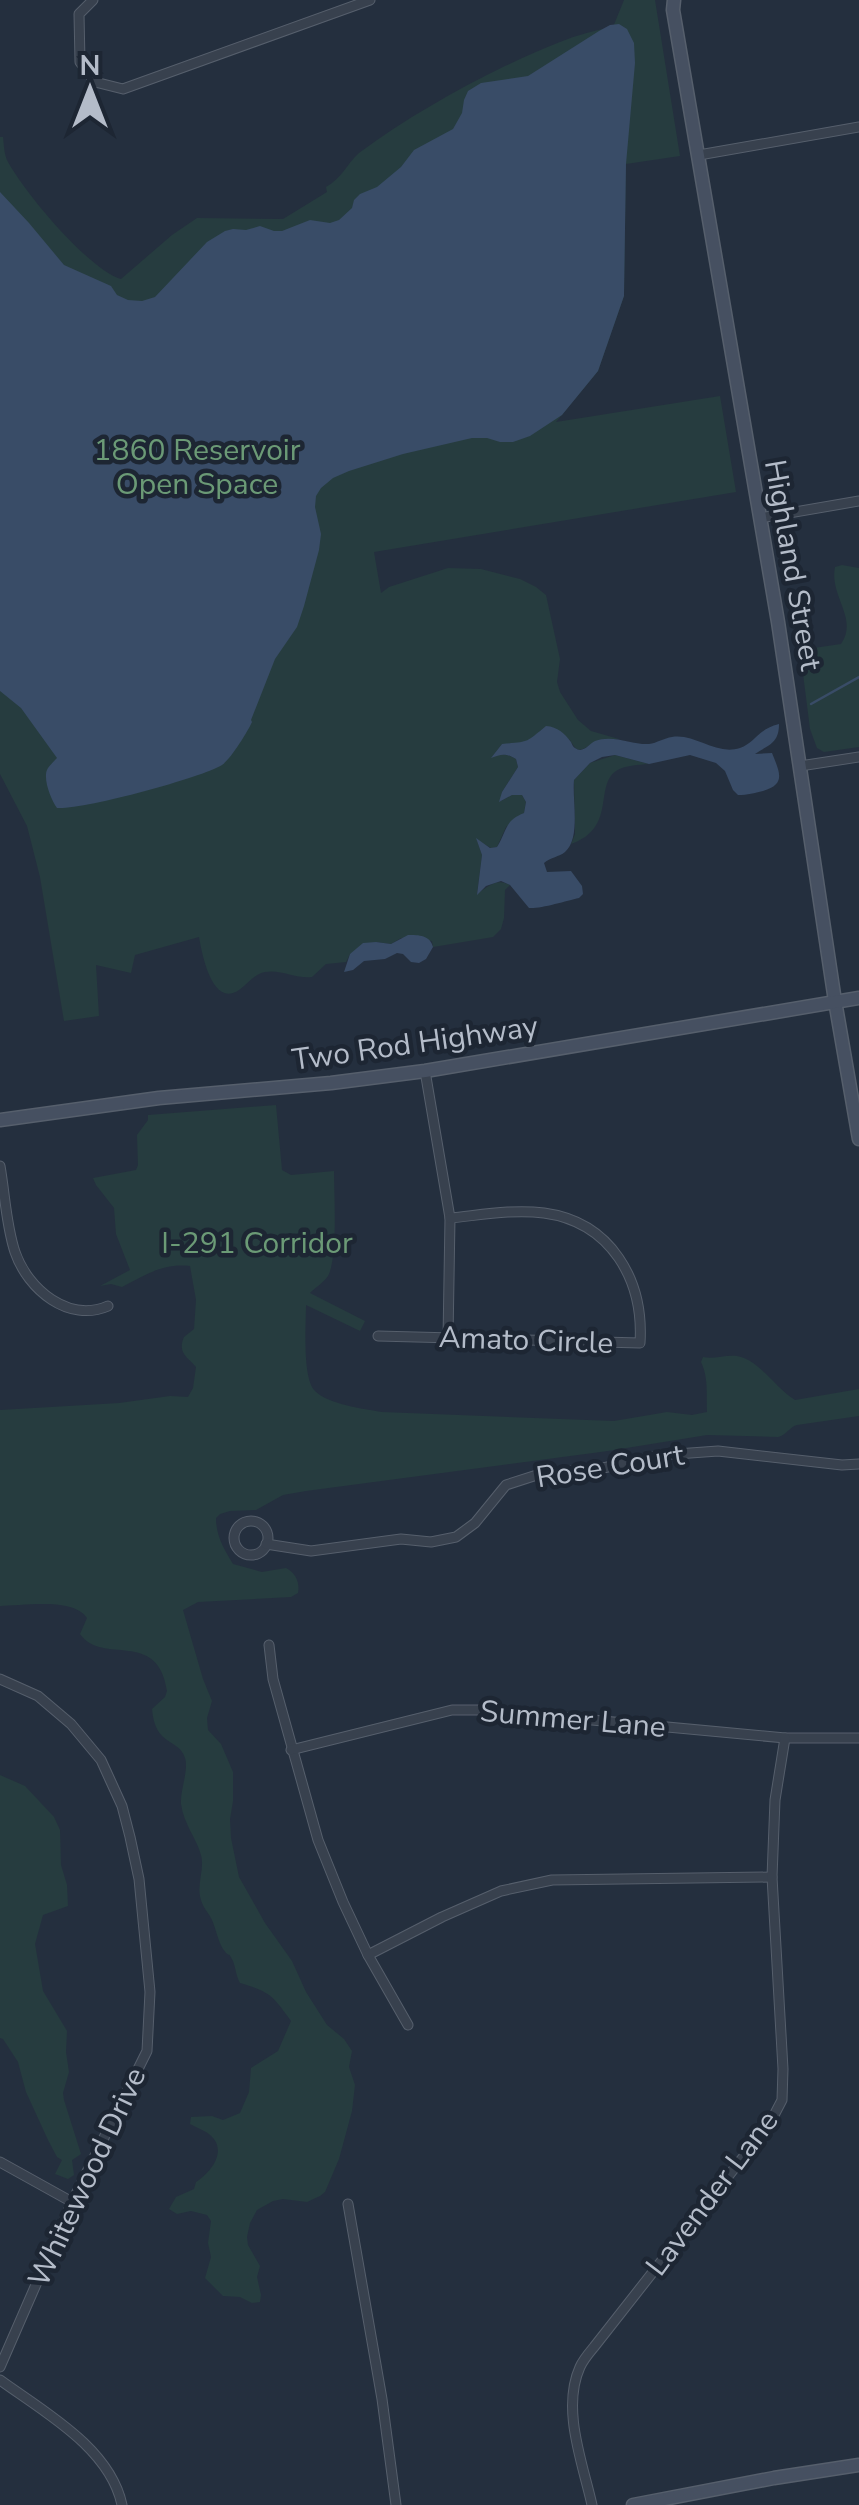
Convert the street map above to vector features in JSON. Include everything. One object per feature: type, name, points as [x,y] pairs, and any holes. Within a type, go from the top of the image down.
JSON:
[{"type":"main road","name":"Highland Street","points":[[673,3],[859,1139]]},
{"type":"main road","name":"Two Rod Highway","points":[[0,1120],[126,1102],[425,1071],[859,998]]},
{"type":"main road","points":[[633,2505],[859,2465]]},
{"type":"street","points":[[93,0],[79,14],[80,62],[95,82],[123,89],[370,0]]},
{"type":"street","points":[[699,155],[859,128]]},
{"type":"street","points":[[760,518],[859,501]]},
{"type":"street","points":[[800,766],[859,757]]},
{"type":"street","points":[[425,1071],[450,1218],[448,1339]]},
{"type":"street","points":[[0,1166],[12,1241],[28,1276],[44,1294],[68,1308],[88,1312],[108,1306]]},
{"type":"street","name":"Amato Circle","points":[[378,1336],[640,1344],[642,1322],[637,1294],[621,1262],[603,1239],[576,1222],[546,1214],[514,1212],[450,1218]]},
{"type":"street","name":"Rose Court","points":[[266,1544],[311,1551],[401,1539],[431,1542],[456,1537],[475,1523],[506,1485],[540,1474],[603,1468],[663,1455],[718,1451],[859,1464]]},
{"type":"street","points":[[269,1645],[273,1679],[318,1840],[342,1902],[408,2024]]},
{"type":"street","name":"Whitewood Drive","points":[[0,1680],[38,1696],[71,1724],[101,1760],[122,1806],[139,1879],[150,1992],[147,2052],[72,2202],[0,2367]]},
{"type":"street","name":"Summer Lane","points":[[292,1750],[452,1710],[785,1738],[859,1738]]},
{"type":"street","name":"Lavender Lane","points":[[592,2505],[574,2422],[580,2368],[770,2123],[782,2100],[784,2069],[772,1876],[775,1800],[785,1738]]},
{"type":"street","points":[[368,1955],[501,1891],[552,1880],[772,1876]]},
{"type":"street","points":[[0,2162],[72,2202]]},
{"type":"street","points":[[348,2204],[396,2505]]},
{"type":"street","points":[[0,2380],[86,2444],[108,2470],[120,2491],[122,2505]]},
{"type":"green space","name":"1860 Reservoir Open Space","points":[[624,0],[655,0],[680,156],[626,164],[624,296],[598,371],[556,422],[720,396],[736,492],[374,552],[381,593],[448,568],[481,569],[536,587],[546,595],[560,659],[560,692],[578,720],[591,731],[619,739],[598,741],[579,750],[570,740],[541,730],[528,741],[502,744],[492,757],[510,756],[516,759],[518,767],[502,792],[501,801],[522,795],[526,802],[524,813],[506,827],[497,847],[477,840],[482,855],[477,894],[497,883],[510,885],[505,890],[501,929],[493,937],[433,947],[432,941],[401,938],[391,944],[376,942],[350,954],[346,962],[326,964],[312,977],[265,972],[230,994],[222,992],[210,977],[199,937],[135,955],[131,973],[96,965],[99,1016],[64,1021],[40,877],[27,826],[0,774],[0,137],[15,174],[42,209],[75,246],[121,279],[197,218],[283,219],[327,192],[326,187],[359,153],[430,106],[545,48],[613,27]]},
{"type":"green space","points":[[835,567],[859,568],[859,747],[824,752],[817,748],[810,729],[800,650],[841,644],[846,635],[834,578]]},
{"type":"green space","points":[[615,755],[649,764],[616,771],[606,786],[600,818],[594,828],[571,844],[575,834],[574,780],[590,763]]},
{"type":"green space","name":"I-291 Corridor","points":[[276,1105],[282,1170],[291,1175],[334,1171],[331,1267],[326,1278],[310,1293],[365,1321],[360,1331],[306,1305],[308,1375],[321,1396],[382,1412],[614,1421],[667,1412],[692,1415],[707,1412],[703,1357],[734,1356],[757,1366],[795,1400],[859,1389],[859,1416],[797,1425],[778,1437],[707,1435],[306,1491],[283,1495],[256,1510],[230,1511],[216,1518],[219,1537],[233,1564],[262,1572],[286,1568],[298,1582],[298,1593],[291,1597],[198,1602],[183,1610],[212,1701],[208,1730],[221,1744],[233,1772],[231,1838],[239,1877],[327,2025],[352,2051],[349,2067],[355,2085],[339,2159],[325,2192],[307,2202],[273,2201],[257,2210],[250,2223],[248,2245],[260,2266],[257,2277],[261,2295],[260,2302],[252,2303],[240,2297],[223,2296],[205,2278],[211,2257],[211,2221],[207,2215],[191,2211],[177,2214],[169,2209],[176,2197],[194,2189],[218,2152],[213,2138],[190,2124],[191,2117],[223,2120],[240,2113],[249,2092],[251,2068],[278,2051],[291,2021],[270,1996],[240,1983],[233,1961],[221,1946],[202,1903],[201,1855],[181,1804],[185,1758],[178,1747],[162,1736],[154,1721],[152,1709],[167,1691],[162,1672],[153,1660],[141,1654],[90,1643],[80,1634],[87,1618],[71,1607],[0,1606],[0,1410],[188,1397],[196,1367],[182,1347],[184,1337],[194,1329],[196,1300],[190,1266],[163,1268],[122,1287],[100,1286],[130,1270],[116,1234],[114,1208],[93,1178],[136,1170],[137,1135],[148,1115]]},
{"type":"green space","points":[[0,1775],[25,1786],[54,1817],[60,1830],[68,1906],[43,1915],[35,1944],[43,1991],[67,2031],[69,2072],[63,2093],[81,2154],[72,2160],[74,2175],[68,2179],[55,2174],[62,2160],[48,2140],[26,2092],[18,2062],[0,2038]]},
{"type":"water","name":"1860 Reservoir Open Space","points":[[619,24],[627,29],[634,43],[635,63],[626,164],[624,296],[598,371],[562,415],[530,436],[513,442],[472,438],[403,454],[333,478],[316,496],[319,550],[297,627],[275,659],[252,722],[230,757],[210,771],[167,785],[115,799],[57,808],[46,774],[57,758],[21,708],[0,691],[0,192],[64,265],[111,286],[117,295],[142,301],[155,297],[207,242],[225,231],[260,226],[282,231],[310,220],[339,220],[360,194],[377,187],[414,150],[453,129],[468,91],[481,83],[528,76],[599,31]]},
{"type":"water","points":[[779,724],[775,740],[755,754],[772,753],[778,781],[751,794],[738,795],[716,763],[690,755],[649,764],[615,755],[590,763],[574,780],[570,846],[544,863],[547,872],[571,871],[583,894],[529,908],[510,885],[501,881],[486,886],[477,895],[482,855],[476,838],[490,848],[497,847],[509,823],[524,813],[526,802],[522,795],[512,795],[499,802],[518,767],[516,759],[509,756],[491,758],[502,744],[526,741],[546,726],[560,731],[578,750],[602,739],[649,744],[681,737],[731,750],[745,746]]},
{"type":"water","points":[[408,935],[429,940],[433,947],[426,959],[411,962],[397,953],[385,959],[364,961],[344,972],[350,954],[363,943],[391,944]]},
{"type":"waterway","points":[[811,704],[859,677]]}]
